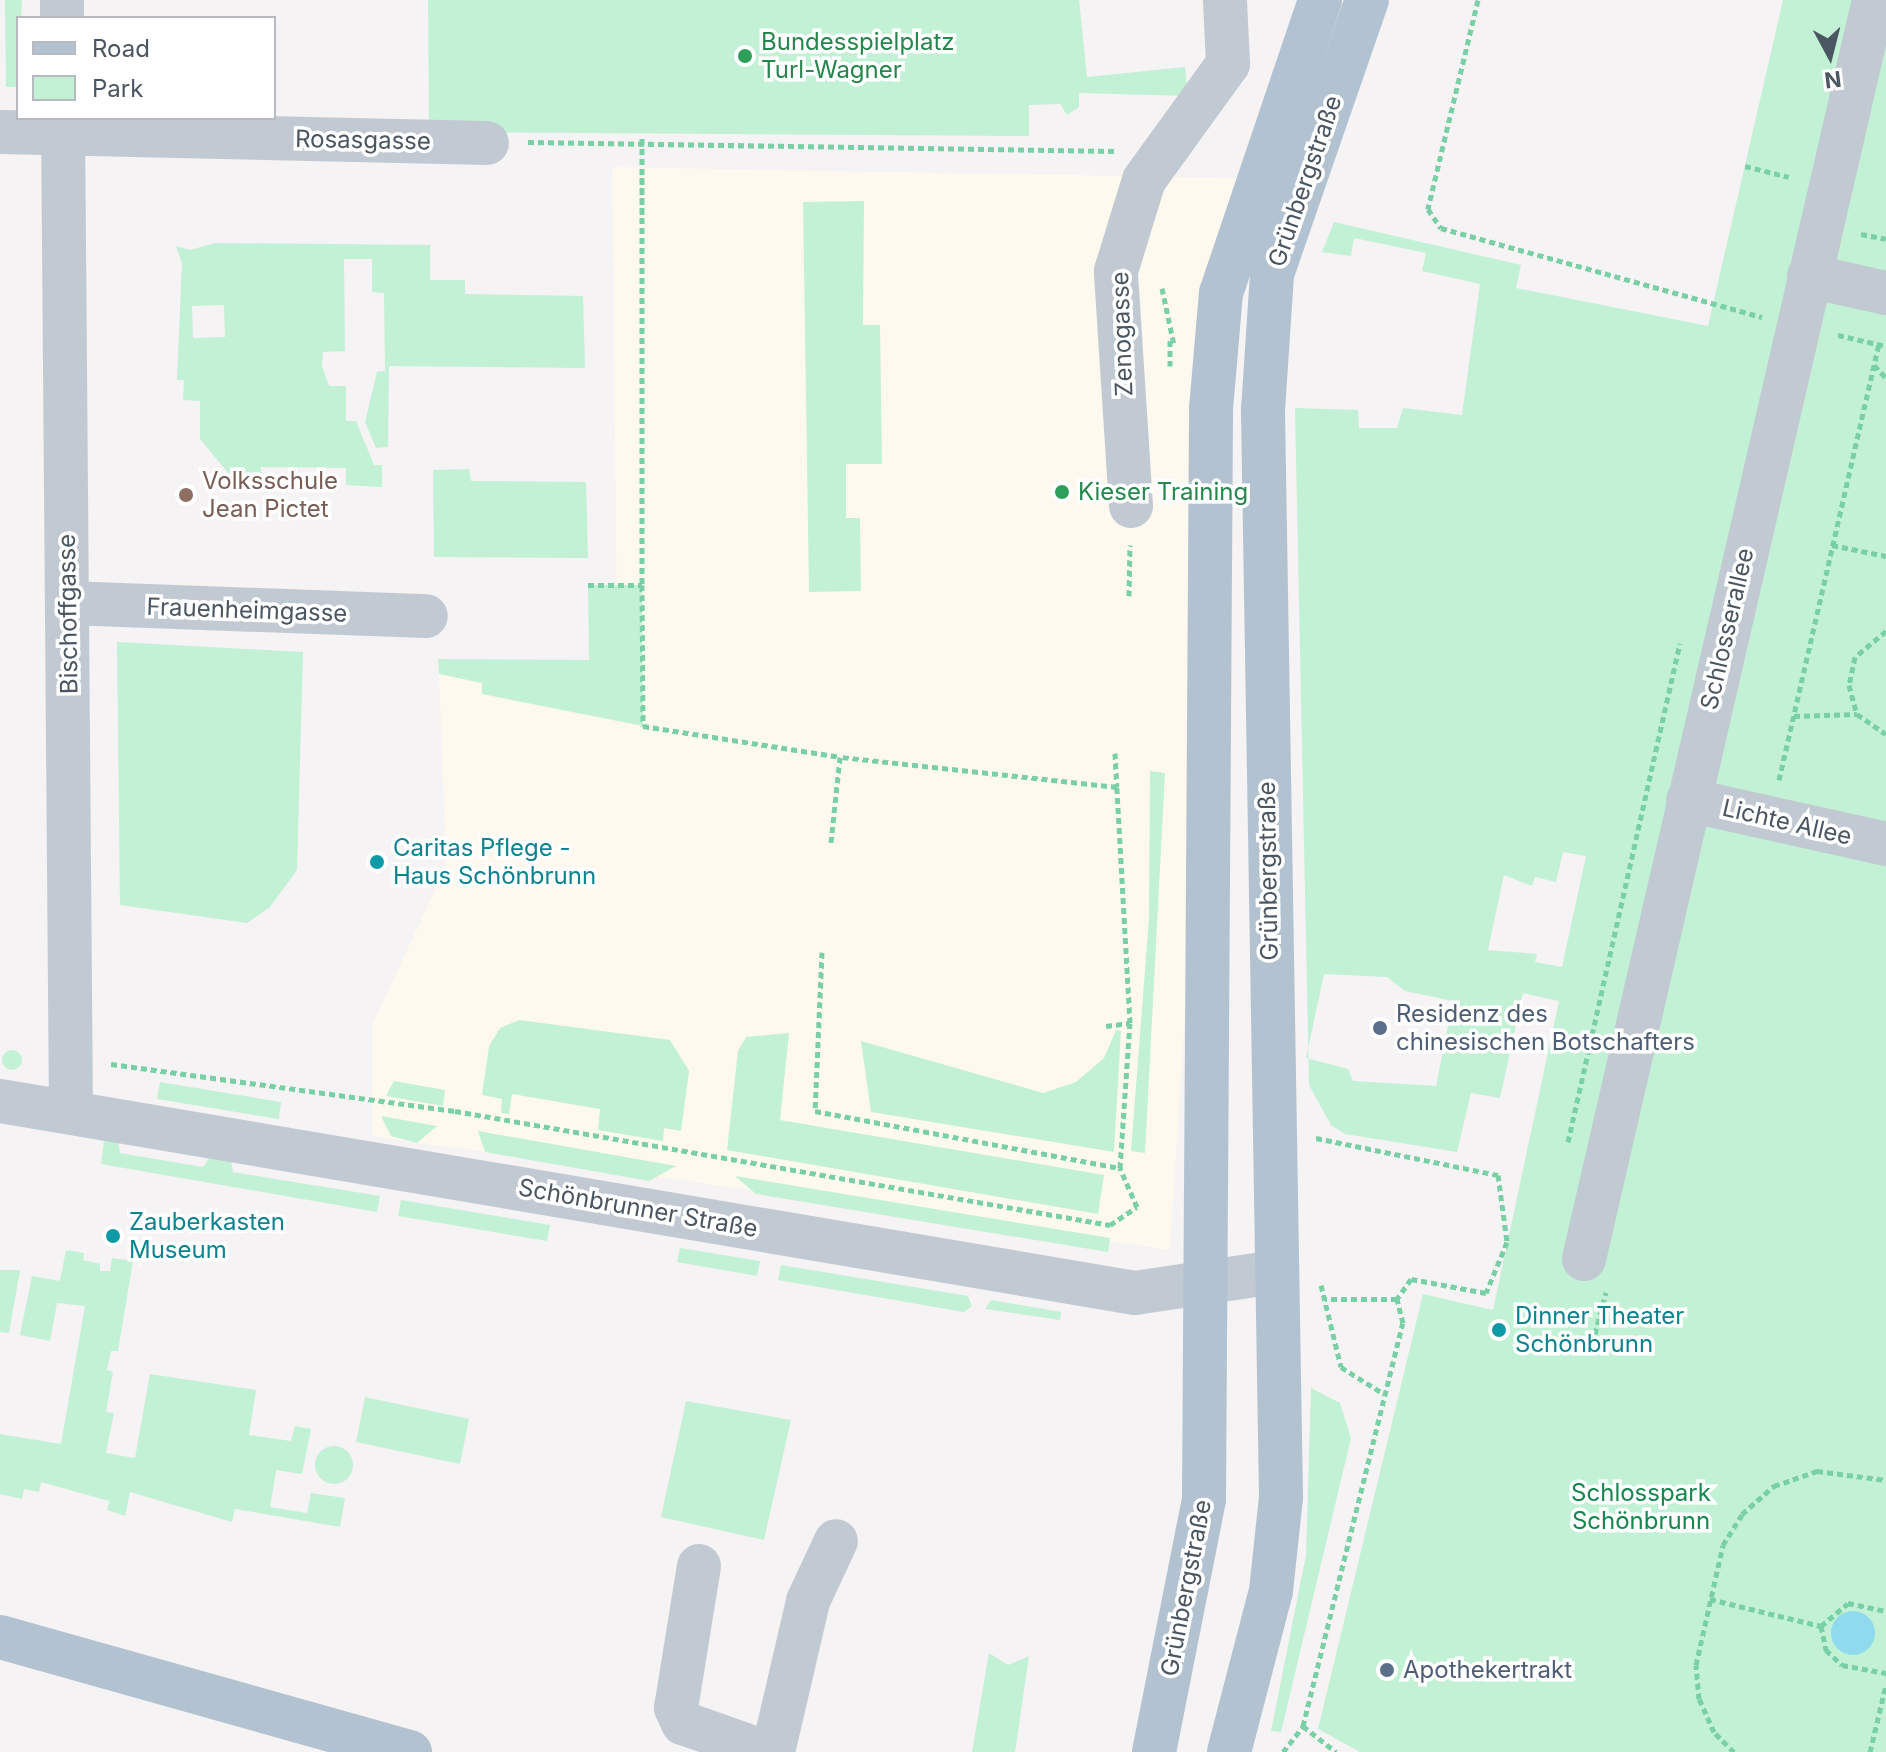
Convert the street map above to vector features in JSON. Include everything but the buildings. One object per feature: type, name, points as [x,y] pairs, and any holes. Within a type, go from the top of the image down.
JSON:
[{"type":"main road","name":"Grünbergstraße","points":[[1154,1752],[1204,1499],[1211,409],[1221,293],[1320,0]]},
{"type":"main road","name":"Grünbergstraße","points":[[1232,1745],[1271,1591],[1281,1497],[1263,410],[1272,274],[1367,0]]},
{"type":"main road","points":[[0,1637],[358,1743],[410,1752]]},
{"type":"street","name":"Zenogasse","points":[[1131,506],[1116,271],[1144,180],[1228,64],[1225,0]]},
{"type":"street","name":"Schlosserallee","points":[[1597,1269],[1688,800],[1874,0]]},
{"type":"street","name":"Rosasgasse","points":[[0,132],[63,126],[487,143]]},
{"type":"street","name":"Bischoffgasse","points":[[63,126],[71,1111]]},
{"type":"street","points":[[1809,276],[1886,293]]},
{"type":"street","name":"Frauenheimgasse","points":[[68,603],[426,616]]},
{"type":"street","name":"Lichte Allee","points":[[1688,800],[1886,844]]},
{"type":"street","name":"Schönbrunner Straße","points":[[0,1101],[1135,1293],[1276,1272]]},
{"type":"street","points":[[773,1752],[808,1601],[836,1541]]},
{"type":"street","points":[[699,1566],[676,1708],[683,1723],[765,1752]]},
{"type":"path","points":[[1478,0],[1428,209],[1441,228],[1714,304]]},
{"type":"path","points":[[487,143],[642,138],[1121,151],[1144,180]]},
{"type":"path","points":[[642,138],[643,726],[840,757],[1117,787]]},
{"type":"path","points":[[1745,166],[1789,177]]},
{"type":"path","points":[[1160,281],[1170,339],[1211,409]]},
{"type":"path","points":[[1770,818],[1879,344]]},
{"type":"path","points":[[1874,365],[1886,378]]},
{"type":"path","points":[[1832,545],[1886,556]]},
{"type":"path","points":[[1129,596],[1130,561]]},
{"type":"path","points":[[588,585],[642,585]]},
{"type":"path","points":[[1857,714],[1849,685],[1855,657],[1886,631]]},
{"type":"path","points":[[1794,716],[1857,714],[1886,734]]},
{"type":"path","points":[[94,1062],[455,1111],[1110,1225],[1137,1207],[1120,1168],[1130,1023],[1115,753]]},
{"type":"path","points":[[831,843],[840,757]]},
{"type":"path","points":[[822,952],[815,1111],[1120,1168]]},
{"type":"path","points":[[1106,1026],[1130,1023]]},
{"type":"path","points":[[1283,1752],[1303,1726],[1403,1323],[1397,1299],[1411,1279],[1486,1293],[1507,1242],[1498,1175],[1303,1135]]},
{"type":"path","points":[[1595,1334],[1597,1269]]},
{"type":"path","points":[[1325,1299],[1397,1299]]},
{"type":"path","points":[[1734,1752],[1714,1732],[1699,1699],[1696,1665],[1723,1545],[1742,1514],[1774,1486],[1817,1471],[1886,1480]]},
{"type":"path","points":[[1710,1599],[1821,1626]]},
{"type":"path","points":[[1821,1626],[1848,1603],[1886,1611]]},
{"type":"path","points":[[1821,1626],[1826,1650],[1842,1665],[1886,1673]]},
{"type":"path","points":[[1870,1752],[1886,1685]]},
{"type":"path","points":[[1303,1726],[1336,1752]]},
{"type":"shaded area","points":[[612,167],[1238,178],[1170,1250],[372,1136],[372,1025],[446,867],[439,674],[618,711]]},
{"type":"green space","points":[[5,0],[22,0],[21,16],[16,16],[16,87],[6,87]]},
{"type":"green space","name":"Bundesspielplatz Turl-Wagner","points":[[428,0],[1079,0],[1087,77],[1185,67],[1188,96],[1079,93],[1079,107],[1067,115],[1060,104],[1029,105],[1029,136],[429,132]]},
{"type":"green space","name":"Schlosspark Schönbrunn","points":[[1783,0],[1886,0],[1886,1752],[1360,1752],[1318,1729],[1423,1294],[1493,1310],[1559,1001],[1523,993],[1500,1098],[1471,1093],[1457,1152],[1345,1134],[1331,1125],[1309,1085],[1308,1059],[1348,1069],[1353,1081],[1436,1086],[1453,1001],[1405,991],[1387,977],[1324,974],[1308,1048],[1295,408],[1358,410],[1359,428],[1397,428],[1403,408],[1462,415],[1480,284],[1422,271],[1426,253],[1354,238],[1351,256],[1322,252],[1334,222],[1521,265],[1516,288],[1708,326]],"holes":[[[1563,852],[1586,856],[1562,967],[1535,962],[1537,954],[1488,950],[1504,875],[1532,886],[1535,877],[1556,882]]]},
{"type":"green space","points":[[864,201],[863,325],[880,325],[882,464],[846,464],[846,518],[860,518],[861,591],[809,592],[803,202]]},
{"type":"green space","points":[[215,243],[430,245],[430,280],[465,280],[465,294],[583,296],[585,368],[389,366],[388,447],[376,448],[365,422],[377,372],[385,371],[384,293],[372,292],[372,259],[344,259],[345,351],[323,352],[322,366],[329,386],[346,386],[346,421],[356,421],[374,465],[382,465],[382,487],[346,485],[346,468],[261,467],[261,476],[230,475],[200,439],[200,401],[183,400],[184,380],[177,380],[182,263],[176,246],[190,250]],"holes":[[[224,305],[225,337],[193,338],[192,306]]]},
{"type":"green space","points":[[469,469],[471,481],[586,482],[588,558],[434,557],[433,470]]},
{"type":"green space","points":[[588,585],[642,585],[643,726],[482,694],[482,683],[439,674],[438,659],[589,660]]},
{"type":"green space","points":[[117,642],[303,652],[297,870],[270,907],[247,923],[120,905]]},
{"type":"green space","points":[[1150,771],[1165,773],[1145,1153],[1131,1151],[1149,918]]},
{"type":"green space","points":[[519,1020],[670,1040],[689,1071],[681,1131],[664,1128],[663,1141],[598,1130],[600,1109],[512,1094],[509,1114],[501,1113],[502,1099],[482,1095],[489,1046],[500,1028]]},
{"type":"green space","points":[[1116,1030],[1121,1031],[1114,1152],[871,1112],[861,1041],[1043,1093],[1076,1082],[1104,1058]]},
{"type":"green space","points":[[789,1033],[780,1120],[1104,1175],[1098,1214],[727,1150],[738,1051],[746,1037]]},
{"type":"green space","points":[[12,1050],[19,1053],[22,1060],[19,1067],[12,1070],[5,1067],[2,1060],[5,1053]]},
{"type":"green space","points":[[394,1081],[445,1090],[443,1106],[386,1096]]},
{"type":"green space","points":[[160,1082],[281,1102],[279,1119],[157,1099]]},
{"type":"green space","points":[[381,1116],[437,1126],[417,1143],[391,1136]]},
{"type":"green space","points":[[478,1131],[676,1166],[649,1181],[485,1152]]},
{"type":"green space","points":[[104,1140],[118,1142],[120,1153],[203,1167],[210,1157],[231,1161],[233,1172],[380,1196],[377,1212],[101,1164]]},
{"type":"green space","points":[[735,1176],[1110,1238],[1108,1252],[756,1194]]},
{"type":"green space","points":[[401,1200],[550,1225],[547,1241],[398,1216]]},
{"type":"green space","points":[[680,1248],[760,1261],[757,1276],[677,1262]]},
{"type":"green space","points":[[66,1250],[84,1253],[83,1260],[100,1264],[100,1271],[110,1271],[112,1258],[133,1261],[118,1351],[111,1351],[107,1370],[113,1372],[106,1412],[114,1413],[106,1453],[135,1458],[150,1374],[256,1390],[249,1435],[291,1441],[295,1426],[311,1429],[302,1474],[276,1470],[270,1507],[307,1513],[311,1493],[345,1498],[340,1527],[235,1509],[232,1522],[130,1492],[125,1516],[107,1510],[109,1501],[41,1482],[39,1492],[24,1489],[22,1499],[0,1494],[0,1434],[61,1444],[85,1306],[57,1303],[50,1341],[20,1335],[32,1276],[60,1281]]},
{"type":"green space","points":[[781,1265],[968,1296],[972,1306],[964,1312],[778,1280]]},
{"type":"green space","points":[[0,1270],[20,1270],[9,1333],[0,1332]]},
{"type":"green space","points":[[991,1300],[1061,1312],[1060,1320],[985,1309]]},
{"type":"green space","points":[[1311,1388],[1340,1403],[1351,1438],[1281,1732],[1271,1731],[1306,1555]]},
{"type":"green space","points":[[365,1397],[469,1419],[460,1464],[356,1442]]},
{"type":"green space","points":[[686,1401],[791,1420],[764,1540],[661,1517]]},
{"type":"green space","points":[[334,1446],[347,1452],[353,1465],[347,1478],[334,1484],[321,1478],[315,1465],[321,1452]]},
{"type":"green space","points":[[989,1653],[1008,1665],[1029,1656],[1015,1752],[972,1752]]},
{"type":"water","points":[[1853,1611],[1869,1617],[1875,1633],[1869,1649],[1853,1655],[1837,1649],[1831,1633],[1837,1617]]},
{"type":"place","name":"Bundesspielplatz Turl-Wagner","points":[[745,56]]},
{"type":"place","name":"Kieser Training","points":[[1062,492]]},
{"type":"place","name":"Volksschule Jean Pictet","points":[[186,495]]},
{"type":"place","name":"Caritas Pflege - Haus Schönbrunn","points":[[377,862]]},
{"type":"place","name":"Residenz des chinesischen Botschafters","points":[[1380,1028]]},
{"type":"place","name":"Zauberkasten Museum","points":[[113,1236]]},
{"type":"place","name":"Dinner Theater Schönbrunn","points":[[1499,1330]]},
{"type":"place","name":"Apothekertrakt","points":[[1387,1670]]}]
